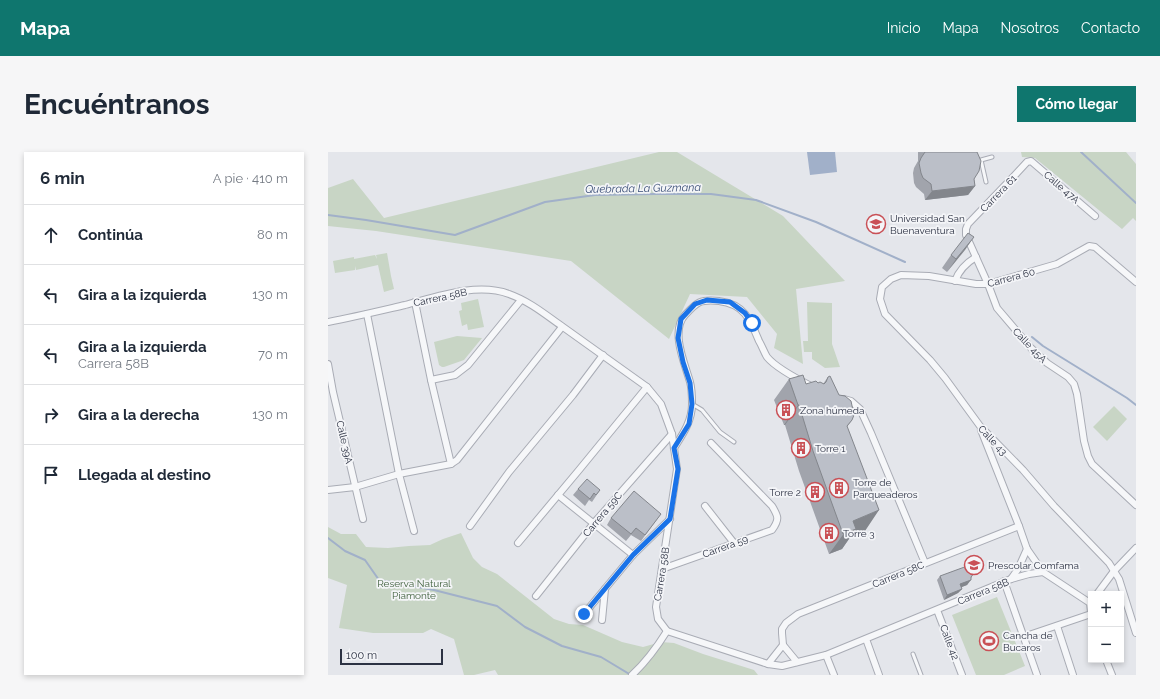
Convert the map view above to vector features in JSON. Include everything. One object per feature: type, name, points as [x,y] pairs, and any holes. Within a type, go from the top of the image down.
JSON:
[{"type":"street","name":"Calle 47A","points":[[1027,162],[1033,162],[1095,216]]},
{"type":"street","name":"Carrera 61","points":[[968,224],[1027,162]]},
{"type":"street","name":"Calle 45A","points":[[968,224],[966,235],[997,308],[1016,332],[1047,363],[1074,384],[1077,394],[1084,441],[1092,464],[1136,505]]},
{"type":"street","name":"Carrera 60","points":[[929,276],[976,284],[988,284],[1057,264],[1089,246],[1095,247],[1136,282]]},
{"type":"street","points":[[955,281],[962,268],[968,262],[976,258]]},
{"type":"street","name":"Calle 43","points":[[929,276],[901,275],[891,279],[882,287],[880,299],[885,314],[930,360],[980,426],[1109,563],[1119,579],[1136,633]]},
{"type":"street","name":"Carrera 58B","points":[[328,322],[367,314],[446,294],[463,291],[497,291],[509,294],[537,308],[647,387],[661,404],[672,434],[678,469],[656,607],[658,619],[667,631],[768,664],[782,666],[826,655],[1004,581],[1043,572]]},
{"type":"street","points":[[431,380],[455,375],[468,365],[521,300]]},
{"type":"street","points":[[674,448],[689,424],[692,404],[690,383],[683,362],[678,338],[681,319],[695,304],[707,300],[730,302],[745,313],[752,323],[768,358],[800,384],[816,388]]},
{"type":"street","points":[[415,302],[431,380],[452,464]]},
{"type":"street","points":[[367,314],[399,474],[414,530]]},
{"type":"street","points":[[328,490],[355,487],[399,474],[452,464],[457,460],[562,327]]},
{"type":"street","points":[[470,526],[509,472],[573,395],[603,355]]},
{"type":"street","name":"Calle 39A","points":[[328,364],[333,392],[363,519]]},
{"type":"street","points":[[518,543],[647,387]]},
{"type":"street","points":[[838,396],[851,401],[860,409],[925,563]]},
{"type":"street","points":[[980,426],[1027,549],[1043,572],[1088,601]]},
{"type":"street","name":"Carrera 59C","points":[[536,596],[594,523],[672,434]]},
{"type":"street","name":"Carrera 59","points":[[662,569],[772,530],[777,523],[777,515],[772,506],[711,443]]},
{"type":"street","points":[[558,494],[633,555]]},
{"type":"street","points":[[705,506],[734,543]]},
{"type":"street","points":[[584,614],[633,555],[670,519]]},
{"type":"street","name":"Carrera 58C","points":[[783,646],[782,629],[786,623],[798,614],[1018,526]]},
{"type":"street","points":[[1099,591],[1114,571],[1136,548]]},
{"type":"street","points":[[1011,579],[1018,569],[1027,549]]},
{"type":"street","points":[[1004,581],[1037,675]]},
{"type":"street","points":[[602,620],[605,589]]},
{"type":"street","name":"Calle 42","points":[[937,610],[962,675]]},
{"type":"street","points":[[1023,637],[1088,614]]},
{"type":"street","points":[[1056,626],[1073,675]]},
{"type":"street","points":[[632,675],[655,650],[667,631]]},
{"type":"street","points":[[866,639],[879,675]]},
{"type":"street","points":[[768,664],[783,646],[797,662]]},
{"type":"street","points":[[826,655],[834,675]]},
{"type":"street","points":[[1107,663],[1112,675]]},
{"type":"lane","points":[[986,182],[981,160],[992,157]]},
{"type":"lane","points":[[812,394],[816,388]]},
{"type":"lane","points":[[692,404],[702,410],[720,432],[734,442]]},
{"type":"lane","points":[[912,654],[921,675]]},
{"type":"green space","points":[[659,152],[677,152],[783,216],[845,281],[796,289],[803,364],[774,348],[777,334],[747,297],[690,294],[669,339],[571,261],[376,231],[328,226],[328,188],[353,179],[384,218]]},
{"type":"green space","points":[[1021,152],[1126,152],[1136,164],[1136,221],[1133,218],[1122,229],[1035,158],[1022,157]]},
{"type":"green space","points":[[387,253],[394,289],[384,292],[378,265],[356,270],[355,266],[355,270],[335,273],[333,261],[375,255],[377,259],[376,255]]},
{"type":"green space","points":[[478,299],[484,327],[468,330],[467,324],[462,326],[459,311],[462,310],[461,303]]},
{"type":"green space","points":[[807,302],[832,303],[832,344],[840,367],[825,368],[812,359],[812,352],[804,352],[803,341],[808,341]]},
{"type":"green space","points":[[457,336],[482,338],[464,360],[442,367],[439,365],[434,342]]},
{"type":"green space","points":[[1114,406],[1127,419],[1107,441],[1093,427]]},
{"type":"green space","name":"Reserva Natural Piamonte","points":[[328,527],[341,534],[356,534],[366,547],[388,548],[430,545],[461,533],[473,558],[482,567],[497,574],[554,619],[569,624],[583,625],[622,642],[643,647],[661,642],[674,643],[754,670],[758,675],[498,675],[495,670],[474,675],[464,675],[454,639],[431,629],[423,633],[373,633],[339,628],[347,585],[328,578]]},
{"type":"green space","name":"Cancha de Bucaros","points":[[997,597],[1025,666],[1004,675],[976,675],[952,615]]},
{"type":"water","points":[[807,152],[835,152],[837,172],[810,175]]},
{"type":"building","points":[[925,152],[977,152],[981,161],[979,171],[974,179],[975,186],[932,191],[931,184],[923,178],[919,163]]},
{"type":"building","points":[[968,233],[974,237],[956,259],[951,255]]},
{"type":"building","points":[[803,375],[806,384],[816,381],[824,384],[830,376],[839,395],[845,396],[851,401],[854,415],[847,426],[879,510],[853,521],[856,529],[843,534],[789,379]]},
{"type":"building","points":[[587,479],[600,490],[596,495],[594,493],[590,499],[578,489]]},
{"type":"building","points":[[634,491],[661,514],[645,535],[636,528],[631,534],[611,518]]},
{"type":"building","points":[[970,565],[974,573],[971,580],[960,584],[962,589],[947,595],[940,576]]},
{"type":"waterway","points":[[1081,152],[1136,203]]},
{"type":"waterway","name":"Quebrada La Guzmana","points":[[328,215],[455,235],[545,202],[595,195],[711,194],[756,200],[816,222],[905,262]]},
{"type":"waterway","points":[[1032,337],[1043,346],[1136,405]]},
{"type":"waterway","points":[[328,538],[345,551],[365,560],[379,580],[434,590],[497,606],[525,627],[562,646],[601,657],[631,675]]},
{"type":"place","name":"Universidad San Buenaventura","points":[[876,224]]},
{"type":"place","name":"Zona húmeda","points":[[786,410]]},
{"type":"place","name":"Torre 1","points":[[801,448]]},
{"type":"place","name":"Torre de Parqueaderos","points":[[839,488]]},
{"type":"place","name":"Torre 2","points":[[815,492]]},
{"type":"place","name":"Torre 3","points":[[829,533]]},
{"type":"place","name":"Prescolar Comfama","points":[[974,565]]},
{"type":"place","name":"Cancha de Bucaros","points":[[989,641]]},
{"type":"route","points":[[584,614],[633,555],[670,519],[678,469],[674,448],[689,424],[692,404],[690,383],[683,362],[678,338],[681,319],[695,304],[707,300],[730,302],[745,313],[752,323]]}]
